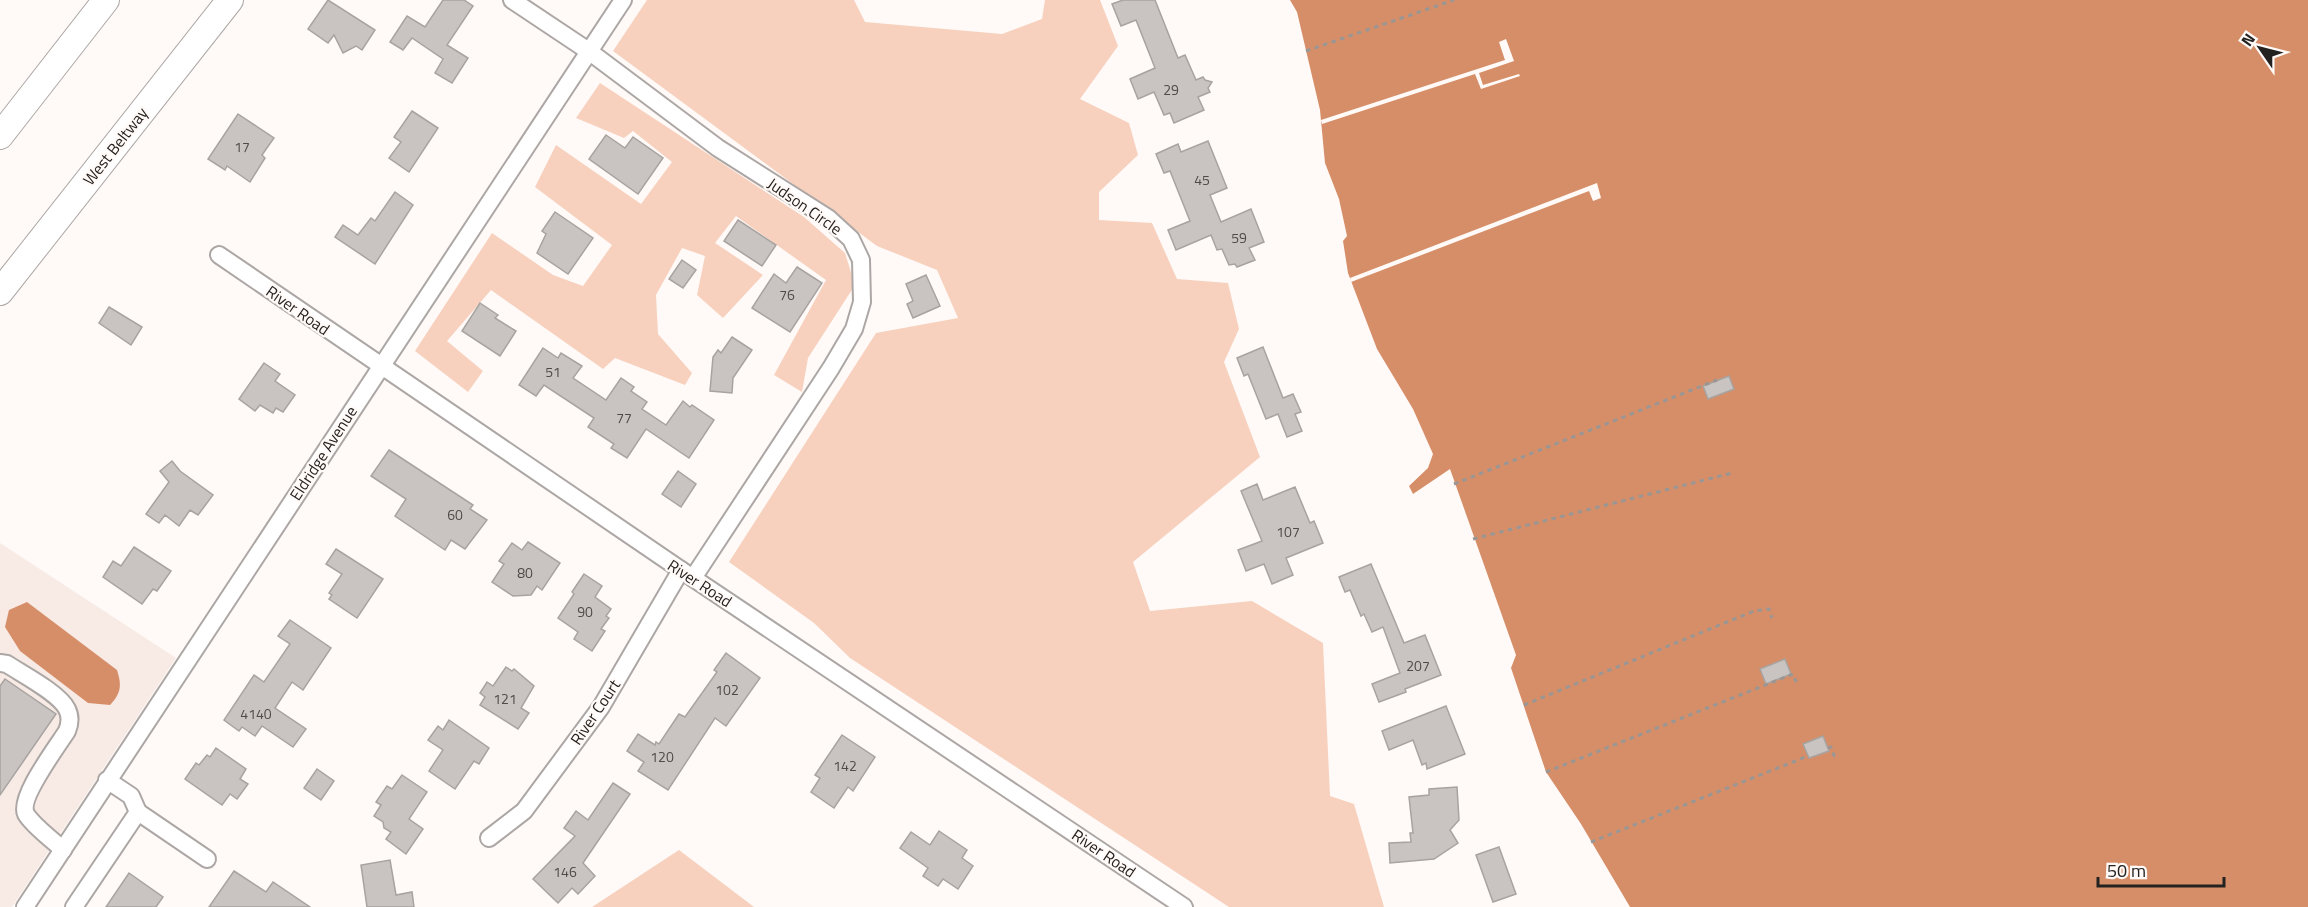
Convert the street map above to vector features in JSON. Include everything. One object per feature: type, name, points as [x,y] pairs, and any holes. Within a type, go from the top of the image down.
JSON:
[{"type":"highway","points":[[0,136],[106,0]]},
{"type":"highway","name":"West Beltway","points":[[0,292],[230,0]]},
{"type":"street","name":"Judson Circle","points":[[512,0],[590,52],[718,148],[828,218],[851,239],[861,260],[862,302],[854,328],[831,368],[687,574]]},
{"type":"street","name":"Eldridge Avenue","points":[[25,907],[623,0]]},
{"type":"street","name":"River Road","points":[[219,255],[687,574],[1184,907]]},
{"type":"street","name":"River Court","points":[[489,838],[524,811],[601,708],[687,574]]},
{"type":"street","points":[[0,663],[7,664],[60,700],[68,709],[70,721],[67,731],[31,788],[25,802],[25,812],[30,819],[63,850]]},
{"type":"street","points":[[107,780],[131,796],[138,812],[207,859]]},
{"type":"street","points":[[74,907],[138,812]]},
{"type":"path","points":[[1306,51],[1454,0]]},
{"type":"path","points":[[1454,484],[1717,380]]},
{"type":"path","points":[[1473,539],[1732,473]]},
{"type":"path","points":[[1524,705],[1754,611],[1769,609],[1772,618]]},
{"type":"path","points":[[1546,772],[1793,674],[1797,684]]},
{"type":"path","points":[[1828,748],[1831,747],[1835,758]]},
{"type":"path","points":[[1591,842],[1808,756]]},
{"type":"shaded area","points":[[647,0],[854,0],[865,22],[1002,34],[1042,19],[1045,0],[1100,0],[1118,46],[1080,99],[1129,123],[1138,155],[1099,192],[1099,220],[1152,223],[1177,279],[1228,283],[1239,329],[1224,362],[1260,457],[1133,562],[1150,611],[1252,601],[1323,643],[1330,796],[1354,804],[1384,907],[1229,907],[850,658],[814,623],[729,562],[876,333],[958,318],[937,270],[877,246],[613,51]]},
{"type":"shaded area","points":[[1290,0],[2308,0],[2308,907],[1630,907],[1581,824],[1546,772],[1511,668],[1516,655],[1450,469],[1413,494],[1409,486],[1428,468],[1433,454],[1413,409],[1377,349],[1348,273],[1343,241],[1347,236],[1339,199],[1325,163],[1320,110],[1297,12]]},
{"type":"shaded area","points":[[600,83],[804,217],[845,253],[855,285],[808,358],[802,392],[774,375],[826,280],[736,216],[715,243],[763,275],[723,318],[697,295],[705,256],[682,248],[656,295],[658,334],[692,373],[685,385],[615,358],[603,369],[491,290],[447,341],[483,371],[468,392],[415,351],[492,233],[553,275],[583,286],[612,245],[535,187],[556,145],[641,204],[672,162],[633,131],[624,138],[576,118]]},
{"type":"shaded area","points":[[0,543],[176,658],[12,907],[0,907]]},
{"type":"shaded area","points":[[27,602],[117,670],[120,689],[110,705],[88,703],[20,651],[5,627],[9,610]]},
{"type":"shaded area","points":[[679,850],[754,907],[592,907]]},
{"type":"pier","points":[[1506,39],[1514,61],[1479,73],[1483,85],[1519,74],[1520,76],[1481,89],[1475,74],[1322,124],[1321,120],[1505,60],[1499,42]]},
{"type":"pier","points":[[1597,183],[1601,198],[1593,201],[1589,191],[1351,282],[1350,278]]},
{"type":"building","points":[[328,0],[375,30],[362,50],[356,46],[343,53],[334,35],[328,43],[308,29]]},
{"type":"building","points":[[443,0],[464,0],[473,6],[447,45],[468,58],[452,83],[435,73],[443,59],[412,38],[403,50],[390,42],[407,16],[425,27]]},
{"type":"building","points":[[1123,0],[1155,0],[1178,58],[1185,55],[1196,80],[1203,77],[1212,82],[1208,88],[1210,92],[1198,97],[1204,110],[1174,123],[1170,113],[1164,115],[1154,92],[1138,99],[1130,79],[1155,68],[1136,20],[1121,26],[1112,4]]},
{"type":"building","points":[[412,111],[438,128],[409,172],[389,158],[401,142],[394,137]]},
{"type":"building","points":[[238,114],[274,138],[262,155],[265,158],[250,182],[227,166],[225,170],[208,159]]},
{"type":"building","points":[[606,135],[625,148],[633,137],[663,158],[638,194],[589,159]]},
{"type":"building","points":[[1208,141],[1227,188],[1210,195],[1221,222],[1251,209],[1264,242],[1249,248],[1255,260],[1237,267],[1235,264],[1229,265],[1222,249],[1217,250],[1211,235],[1176,250],[1168,230],[1190,221],[1170,171],[1164,173],[1156,154],[1178,144],[1181,152]]},
{"type":"building","points":[[395,192],[413,205],[375,264],[335,237],[343,225],[358,235],[371,218],[375,221]]},
{"type":"building","points":[[555,212],[593,238],[568,274],[537,253],[546,234],[542,231]]},
{"type":"building","points":[[738,220],[776,245],[762,266],[724,241]]},
{"type":"building","points":[[682,260],[696,270],[683,288],[669,279]]},
{"type":"building","points":[[797,267],[822,283],[790,332],[752,308],[774,274],[786,283]]},
{"type":"building","points":[[926,275],[940,306],[913,318],[907,304],[913,301],[906,284]]},
{"type":"building","points":[[480,303],[498,315],[495,318],[516,331],[500,356],[462,331]]},
{"type":"building","points":[[109,307],[142,327],[131,345],[99,323]]},
{"type":"building","points":[[732,337],[752,350],[733,378],[732,393],[710,391],[713,357],[718,350],[721,353]]},
{"type":"building","points":[[1263,347],[1283,398],[1293,394],[1301,412],[1295,414],[1302,431],[1287,437],[1278,414],[1266,419],[1248,374],[1244,376],[1237,358]]},
{"type":"building","points":[[543,348],[558,358],[561,353],[582,366],[573,378],[606,400],[621,378],[634,387],[631,391],[647,402],[642,409],[666,425],[683,401],[714,420],[689,458],[646,429],[627,458],[611,448],[614,444],[588,427],[594,418],[544,385],[536,396],[519,385]]},
{"type":"building","points":[[264,363],[280,374],[275,381],[295,395],[283,412],[276,408],[273,413],[260,405],[255,411],[239,399]]},
{"type":"building","points":[[1729,376],[1734,389],[1708,399],[1703,386]]},
{"type":"building","points":[[389,450],[473,505],[470,509],[487,520],[465,549],[451,540],[445,550],[395,516],[406,499],[371,476]]},
{"type":"building","points":[[172,461],[180,471],[213,495],[198,515],[190,510],[179,526],[165,515],[159,523],[146,514],[169,482],[160,471]]},
{"type":"building","points":[[678,471],[696,484],[681,507],[662,494]]},
{"type":"building","points":[[1257,484],[1263,500],[1295,487],[1310,523],[1314,521],[1323,543],[1286,558],[1293,575],[1272,584],[1264,564],[1246,571],[1238,550],[1262,541],[1241,491]]},
{"type":"building","points":[[528,542],[560,563],[542,590],[537,586],[531,595],[513,596],[492,582],[504,564],[499,561],[512,543],[522,550]]},
{"type":"building","points":[[134,547],[171,571],[157,591],[153,589],[142,604],[103,577],[113,561],[121,566]]},
{"type":"building","points":[[336,549],[383,579],[357,618],[329,599],[332,595],[329,593],[342,574],[326,564]]},
{"type":"building","points":[[1371,564],[1404,643],[1425,635],[1441,675],[1379,702],[1372,684],[1400,673],[1383,627],[1372,632],[1364,614],[1361,616],[1350,590],[1345,592],[1339,577]]},
{"type":"building","points":[[584,574],[602,586],[595,597],[611,609],[606,616],[609,618],[601,629],[605,631],[592,651],[574,639],[578,632],[558,618]]},
{"type":"building","points":[[290,620],[331,648],[303,690],[292,682],[275,708],[306,729],[293,747],[262,726],[255,736],[242,727],[239,731],[224,720],[254,675],[264,682],[290,644],[278,636]]},
{"type":"building","points":[[726,653],[760,678],[726,726],[715,718],[668,790],[638,771],[644,762],[627,751],[638,734],[655,745],[656,742],[659,744],[679,714],[685,717],[717,672],[714,670]]},
{"type":"building","points":[[1785,659],[1791,674],[1766,684],[1760,669]]},
{"type":"building","points":[[506,667],[512,671],[514,669],[534,686],[521,708],[529,713],[518,729],[480,705],[485,697],[480,693],[487,682],[493,686]]},
{"type":"building","points":[[5,679],[56,714],[0,795],[0,686]]},
{"type":"building","points":[[1446,706],[1465,754],[1427,769],[1426,763],[1422,765],[1413,740],[1389,750],[1382,731]]},
{"type":"building","points":[[449,720],[489,748],[479,764],[474,761],[455,789],[429,771],[443,750],[428,740],[438,726],[443,730]]},
{"type":"building","points":[[842,735],[875,757],[853,791],[848,787],[834,808],[811,792],[820,778],[815,775]]},
{"type":"building","points":[[1823,736],[1829,751],[1809,758],[1803,744]]},
{"type":"building","points":[[216,748],[246,769],[240,779],[248,784],[237,799],[230,794],[222,805],[185,779],[196,763],[199,765],[207,755],[210,757]]},
{"type":"building","points":[[317,769],[334,781],[321,800],[304,788]]},
{"type":"building","points":[[402,775],[427,792],[409,819],[423,829],[406,854],[386,839],[391,832],[384,828],[383,822],[374,816],[381,805],[376,802],[387,786],[392,789]]},
{"type":"building","points":[[613,783],[630,794],[583,863],[595,876],[578,894],[572,888],[558,903],[533,879],[575,836],[564,828],[576,811],[588,820]]},
{"type":"building","points":[[1457,787],[1459,820],[1450,830],[1458,843],[1434,859],[1390,863],[1389,843],[1411,842],[1410,833],[1413,833],[1409,797],[1429,795],[1429,789]]},
{"type":"building","points":[[939,831],[967,850],[962,858],[973,866],[958,889],[943,879],[938,886],[923,876],[928,868],[900,848],[911,832],[930,845]]},
{"type":"building","points":[[1499,847],[1516,894],[1493,902],[1476,855]]},
{"type":"building","points":[[390,860],[396,895],[412,892],[414,907],[367,907],[361,865]]},
{"type":"building","points":[[234,871],[266,892],[273,882],[310,907],[209,907]]},
{"type":"building","points":[[129,873],[163,897],[156,907],[106,907]]}]
